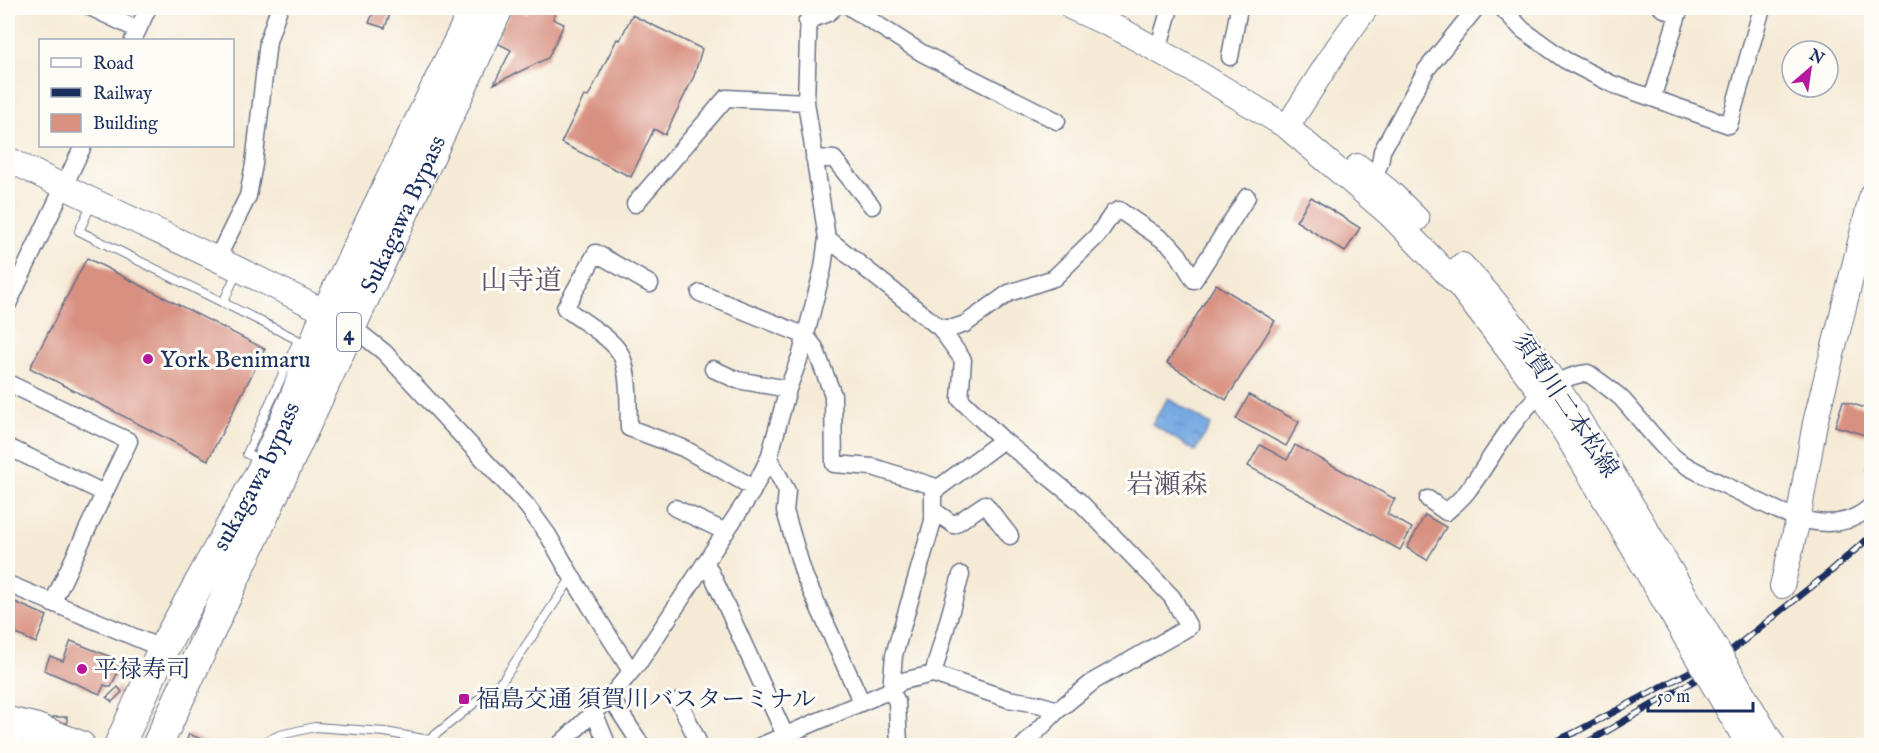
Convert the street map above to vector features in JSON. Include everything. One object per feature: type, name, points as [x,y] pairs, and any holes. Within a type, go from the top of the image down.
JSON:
[{"type":"highway","name":"sukagawa bypass","points":[[123,742],[163,649],[266,463],[286,394],[338,320],[475,8]]},
{"type":"highway","name":"Sukagawa Bypass","points":[[157,746],[193,666],[338,320],[498,8]]},
{"type":"highway","points":[[123,742],[174,676],[193,666]]},
{"type":"highway","points":[[164,746],[179,713],[193,666]]},
{"type":"highway","points":[[8,723],[34,728],[80,746]]},
{"type":"main road","points":[[1072,8],[1123,32],[1291,121]]},
{"type":"main road","points":[[1101,8],[1232,77],[1291,121]]},
{"type":"main road","points":[[1291,121],[1366,8]]},
{"type":"main road","name":"須賀川二本松線","points":[[1291,121],[1391,193],[1474,278],[1549,389],[1774,746]]},
{"type":"main road","name":"須賀川二本松線","points":[[1291,121],[1388,213],[1461,288],[1549,389]]},
{"type":"main road","points":[[8,159],[228,264],[338,320]]},
{"type":"main road","points":[[1782,586],[1798,520],[1815,423],[1872,194]]},
{"type":"main road","name":"須賀川二本松線","points":[[1614,495],[1749,746]]},
{"type":"main road","points":[[8,723],[53,746]]},
{"type":"street","points":[[92,8],[135,35],[148,8]]},
{"type":"street","points":[[228,264],[248,196],[254,164],[268,41],[279,8]]},
{"type":"street","points":[[558,746],[610,697],[640,661],[754,488],[768,458],[806,336],[823,268],[827,237],[806,102],[808,14],[828,13],[834,8]]},
{"type":"street","points":[[851,8],[922,53],[1057,121]]},
{"type":"street","points":[[1161,39],[1170,8]]},
{"type":"street","points":[[1230,57],[1239,8]]},
{"type":"street","points":[[1373,178],[1380,163],[1382,151],[1426,70],[1476,8]]},
{"type":"street","points":[[1502,8],[1523,30],[1565,60],[1612,84],[1653,96],[1729,125],[1762,8]]},
{"type":"street","points":[[1653,96],[1679,11],[1662,8]]},
{"type":"street","points":[[635,204],[726,98],[806,102]]},
{"type":"street","points":[[8,304],[12,281],[83,147]]},
{"type":"street","points":[[814,158],[834,159],[872,206]]},
{"type":"street","points":[[940,328],[965,324],[1009,293],[1054,278],[1097,236],[1113,213],[1119,210],[1169,244],[1194,280],[1248,197]]},
{"type":"street","points":[[827,237],[940,328],[963,360],[960,399],[1003,440],[1080,502],[1172,597],[1189,627],[1094,681],[1058,710],[1023,746]]},
{"type":"street","points":[[651,284],[596,253],[566,308],[607,339],[622,355],[626,371],[629,428],[683,448],[754,488]]},
{"type":"street","points":[[700,293],[806,336],[815,348],[833,395],[834,464],[873,467],[933,486],[933,522],[894,655],[891,690],[897,702],[899,746]]},
{"type":"street","points":[[338,320],[384,352],[528,506],[631,671]]},
{"type":"street","points":[[713,369],[737,380],[788,390]]},
{"type":"street","points":[[1428,499],[1446,512],[1468,490],[1517,418],[1549,389],[1573,375],[1588,373],[1618,396],[1676,458],[1709,478],[1798,520],[1832,523],[1850,520],[1872,505]]},
{"type":"street","points":[[8,383],[129,441],[52,604]]},
{"type":"street","points":[[933,492],[1003,440]]},
{"type":"street","points":[[8,447],[104,493]]},
{"type":"street","points":[[768,458],[788,492],[785,511],[804,575],[861,701]]},
{"type":"street","points":[[933,510],[954,525],[985,504],[1010,536]]},
{"type":"street","points":[[675,508],[726,532]]},
{"type":"street","points":[[705,563],[716,581],[787,740]]},
{"type":"street","points":[[933,674],[961,575]]},
{"type":"street","points":[[8,585],[163,649]]},
{"type":"street","points":[[760,746],[787,740],[861,701],[891,690],[902,681],[933,674],[1008,699],[1058,710]]},
{"type":"street","points":[[610,697],[642,746]]},
{"type":"street","points":[[679,701],[699,746]]},
{"type":"street","points":[[594,712],[608,746]]},
{"type":"lane","points":[[93,201],[79,231],[298,340],[286,394]]},
{"type":"lane","points":[[224,303],[228,264]]},
{"type":"lane","points":[[255,746],[280,735],[315,727],[385,732],[429,740],[503,680],[572,578]]},
{"type":"water","points":[[1168,398],[1211,425],[1195,451],[1152,424]]},
{"type":"building","points":[[375,8],[392,8],[385,28],[369,23]]},
{"type":"building","points":[[512,8],[528,14],[531,8],[557,8],[553,19],[564,24],[548,58],[494,84],[511,50],[495,42]]},
{"type":"building","points":[[632,15],[702,49],[694,76],[665,135],[654,129],[631,177],[561,143],[584,96],[588,97],[617,39],[620,40]]},
{"type":"building","points":[[1311,197],[1360,228],[1345,252],[1296,221]]},
{"type":"building","name":"York Benimaru","points":[[87,258],[265,349],[208,460],[30,368]]},
{"type":"building","points":[[1216,284],[1275,321],[1226,400],[1167,363]]},
{"type":"building","points":[[1249,395],[1299,422],[1286,446],[1236,419]]},
{"type":"building","points":[[1843,401],[1872,410],[1872,437],[1835,426]]},
{"type":"building","points":[[1260,445],[1287,460],[1295,445],[1395,499],[1387,514],[1412,528],[1400,550],[1248,466]]},
{"type":"building","points":[[1872,449],[1872,470],[1865,468]]},
{"type":"building","points":[[1425,515],[1446,527],[1427,560],[1407,548]]},
{"type":"building","points":[[8,599],[47,616],[36,643],[8,630]]},
{"type":"building","name":"平禄寿司","points":[[71,641],[116,659],[113,665],[120,667],[111,687],[104,685],[100,694],[44,670],[50,656],[63,661]]},
{"type":"building","points":[[118,687],[122,692],[112,702],[107,697]]},
{"type":"building","points":[[53,717],[67,717],[67,724],[53,724]]},
{"type":"building","points":[[189,734],[210,743],[209,746],[184,746]]},
{"type":"railway","points":[[1545,746],[1733,649],[1831,571],[1872,535]]},
{"type":"railway","points":[[1581,746],[1728,661]]},
{"type":"place","name":"York Benimaru","points":[[148,359]]},
{"type":"place","name":"平禄寿司","points":[[82,669]]},
{"type":"place","name":"福島交通 須賀川バスターミナル","points":[[464,699]]},
{"type":"district","name":"山寺道","points":[[521,280]]},
{"type":"district","name":"岩瀬森","points":[[1167,484]]}]
